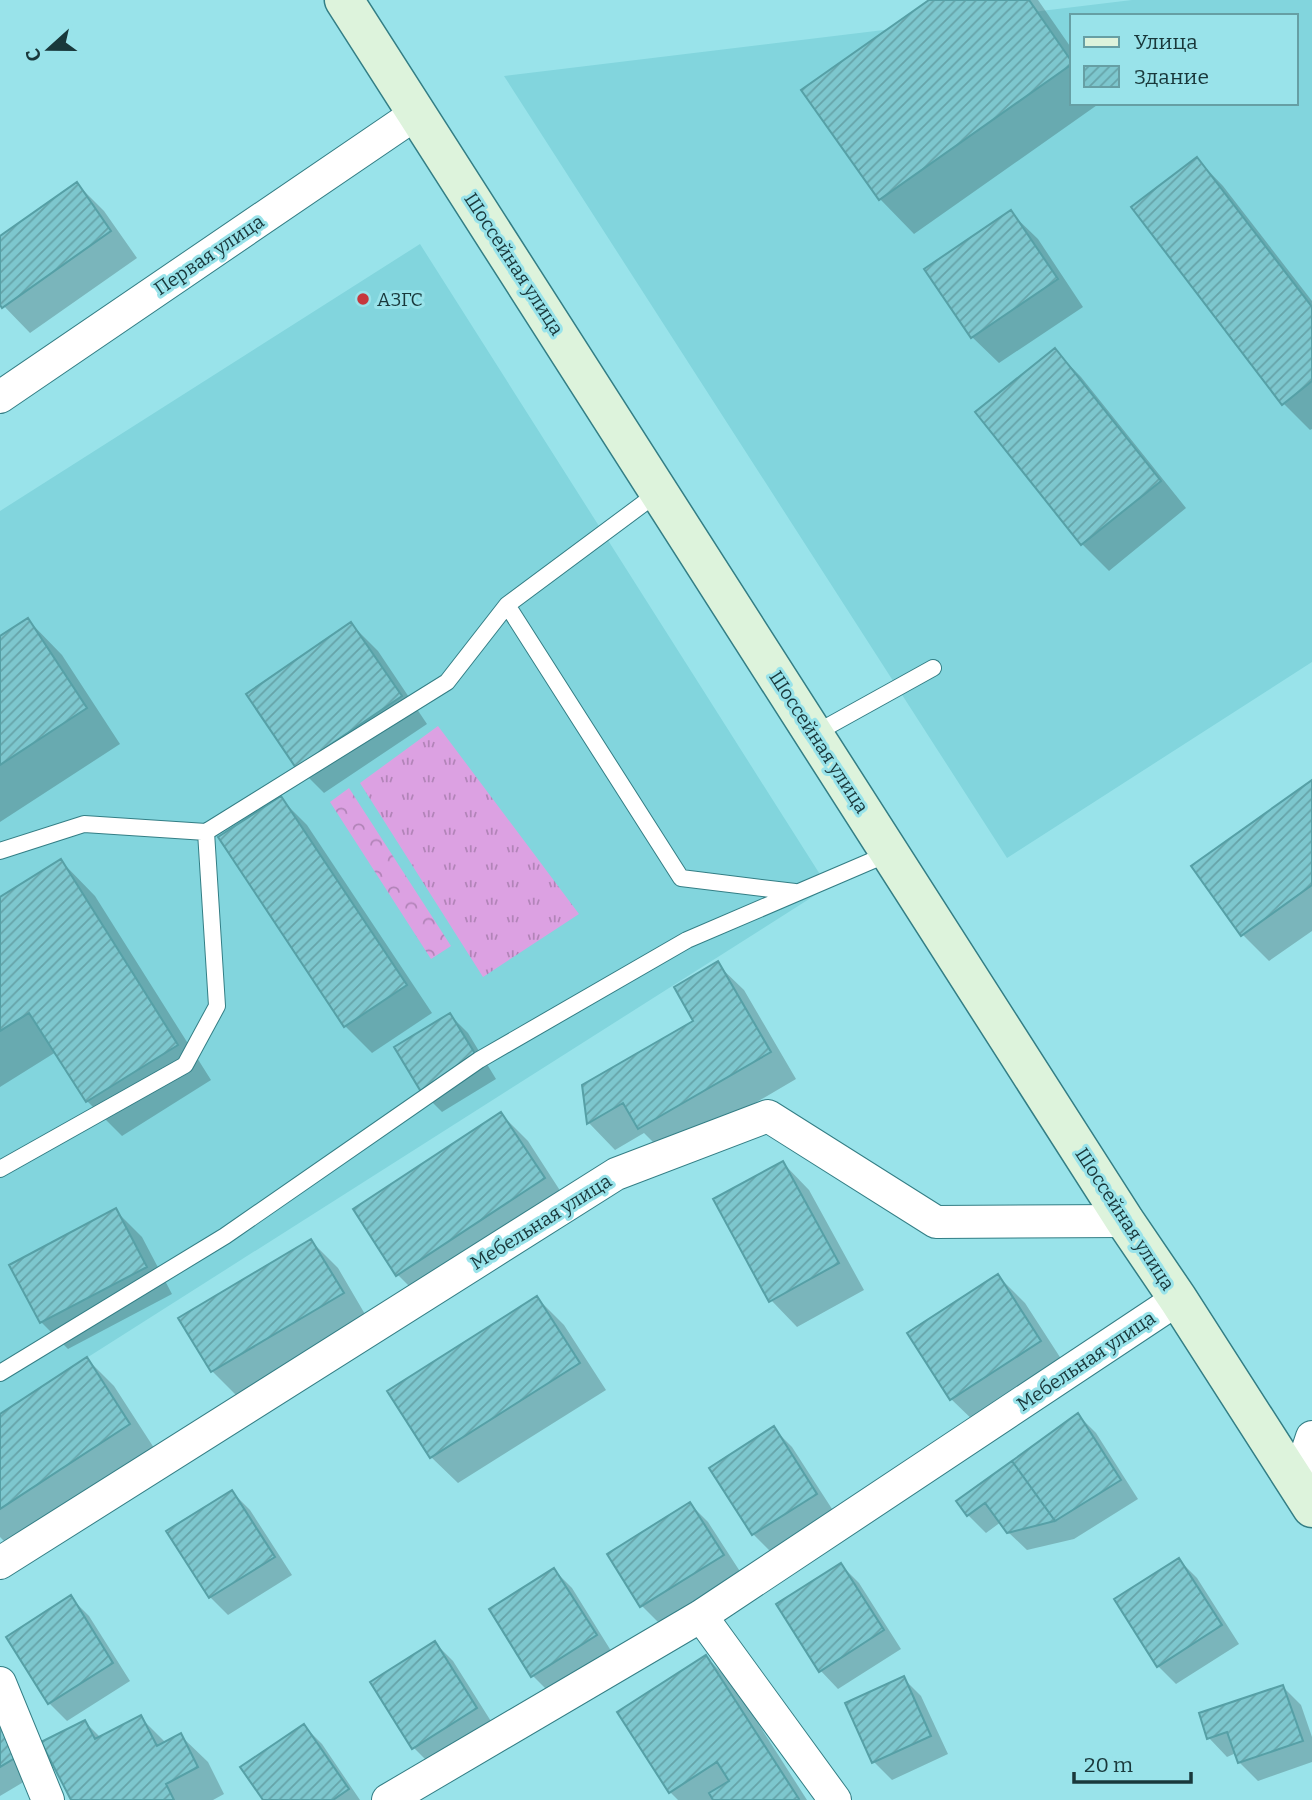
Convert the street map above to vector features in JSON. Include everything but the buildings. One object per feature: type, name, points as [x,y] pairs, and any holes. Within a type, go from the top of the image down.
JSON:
[{"type":"main road","name":"Шоссейная улица","points":[[344,0],[1125,1221],[1307,1493]]},
{"type":"street","name":"Первая улица","points":[[0,397],[417,113]]},
{"type":"street","name":"Мебельная улица","points":[[0,1563],[616,1174],[768,1116],[936,1222],[1125,1221]]},
{"type":"street","name":"Мебельная улица","points":[[388,1800],[701,1616],[1178,1299]]},
{"type":"street","name":"Шоссейная улица","points":[[1307,1493],[1312,1437]]},
{"type":"street","points":[[701,1616],[835,1800]]},
{"type":"street","points":[[0,1683],[48,1800]]},
{"type":"lane","points":[[0,851],[84,824],[206,832],[447,682],[507,605],[659,492]]},
{"type":"lane","points":[[507,605],[681,878],[797,892]]},
{"type":"lane","points":[[814,734],[933,668]]},
{"type":"lane","points":[[0,1170],[185,1065],[217,1006],[206,832]]},
{"type":"lane","points":[[0,1373],[225,1236],[479,1060],[687,940],[890,853]]},
{"type":"shaded area","points":[[1132,0],[1312,0],[1312,662],[1007,858],[504,76]]},
{"type":"shaded area","points":[[420,244],[828,887],[0,1413],[0,511]]},
{"type":"green space","points":[[438,726],[579,914],[483,977],[360,783]]},
{"type":"green space","points":[[349,788],[451,946],[431,959],[330,802]]},
{"type":"place","name":"АЗГС","points":[[363,299]]}]
